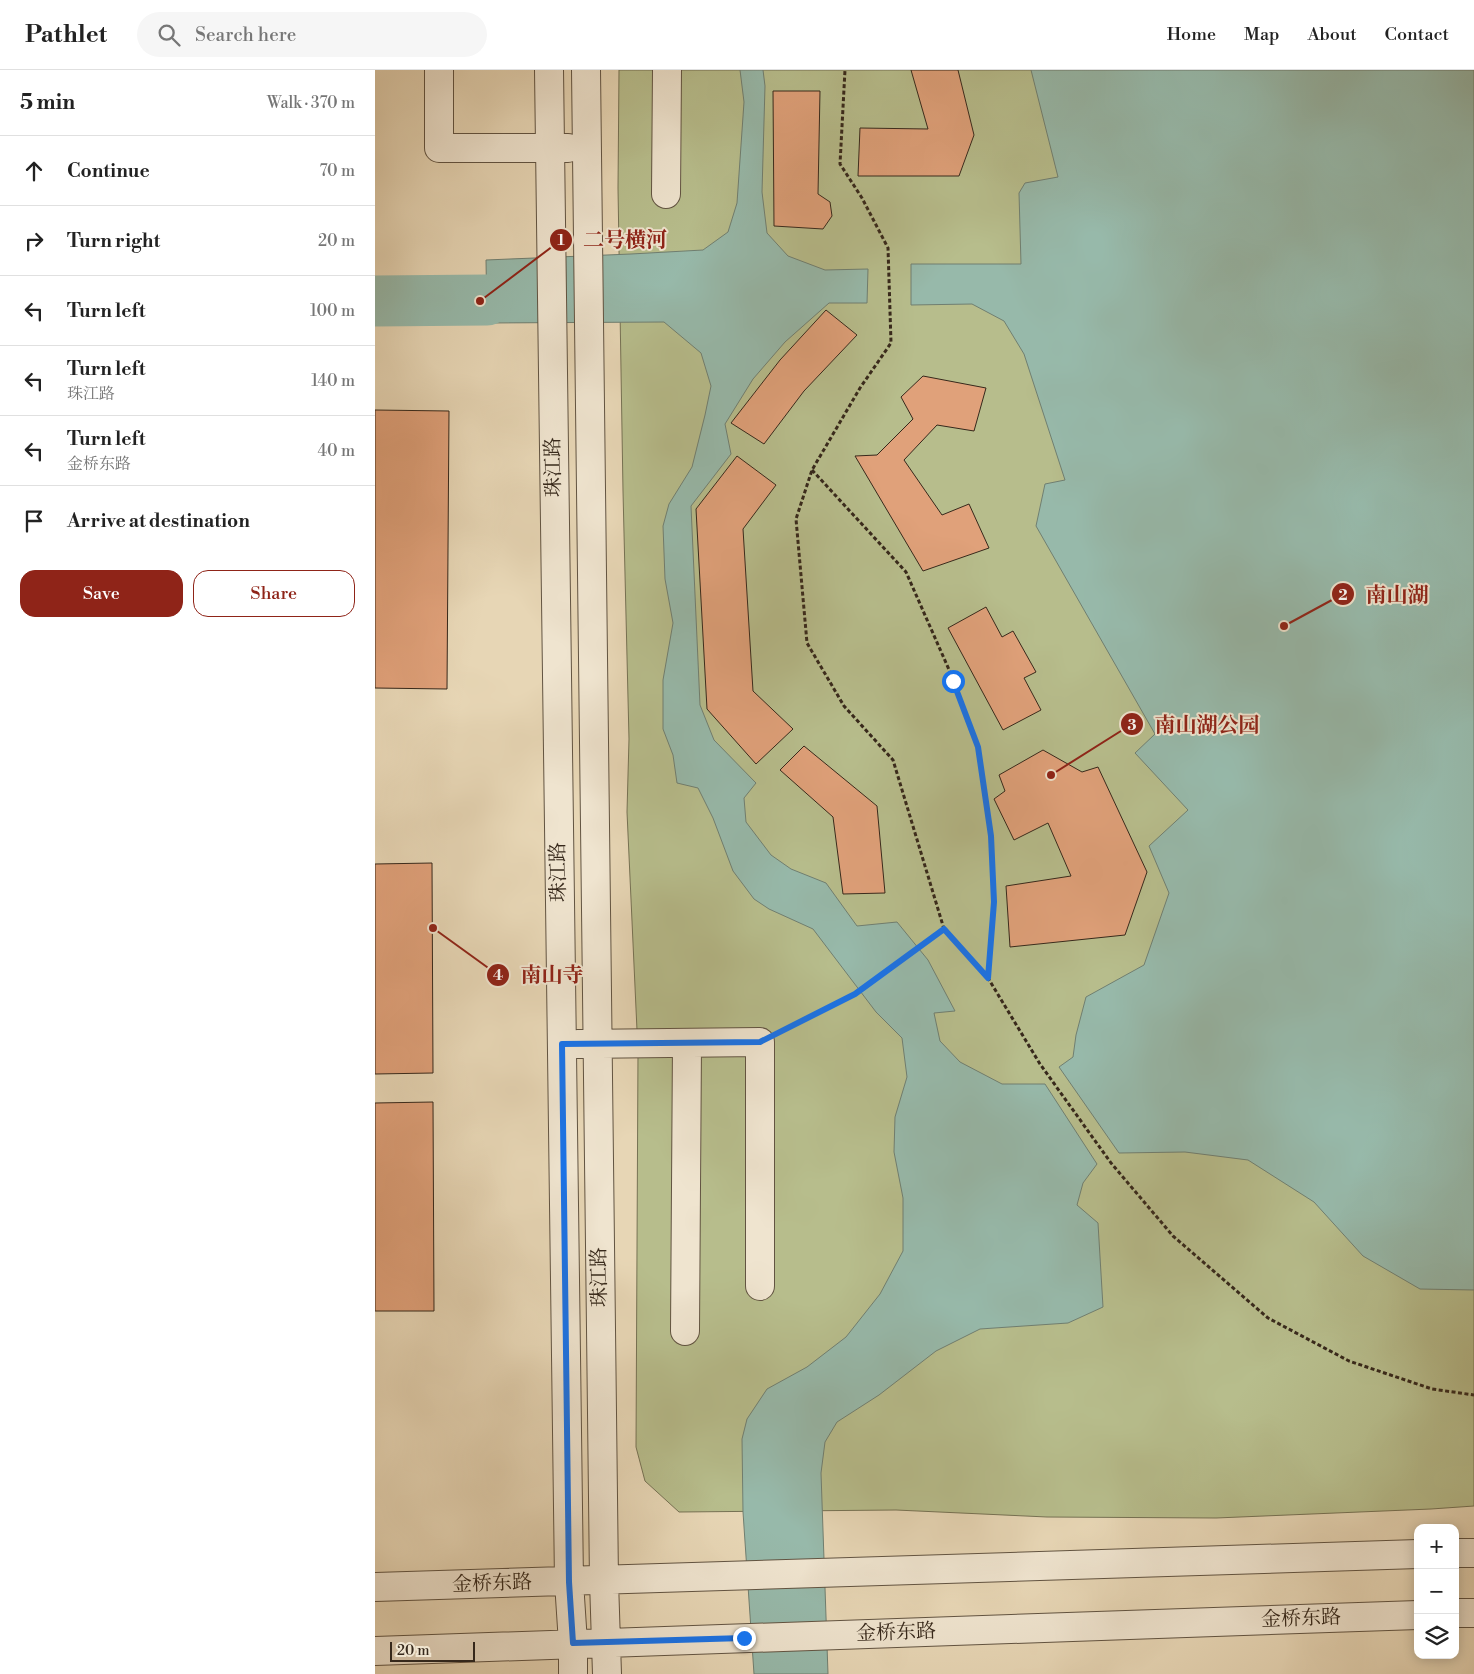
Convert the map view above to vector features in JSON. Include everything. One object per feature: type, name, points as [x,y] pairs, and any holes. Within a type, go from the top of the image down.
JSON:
[{"type":"street","points":[[439,70],[439,148],[587,149]]},
{"type":"street","name":"珠江路","points":[[549,70],[569,1582],[573,1674]]},
{"type":"street","name":"珠江路","points":[[586,70],[604,1581],[607,1674]]},
{"type":"street","points":[[666,194],[667,70]]},
{"type":"street","points":[[562,1044],[760,1042],[759,1286]]},
{"type":"street","points":[[685,1331],[687,1043]]},
{"type":"street","points":[[1459,1553],[1474,1553]]},
{"type":"street","name":"金桥东路","points":[[375,1587],[1414,1554]]},
{"type":"street","points":[[1459,1613],[1474,1613]]},
{"type":"street","name":"金桥东路","points":[[375,1651],[1414,1615]]},
{"type":"path","points":[[845,70],[840,164],[862,198],[888,248],[891,344],[860,388],[812,470],[796,519],[807,643],[844,706],[893,760],[944,929],[988,978],[1041,1064],[1111,1163],[1173,1236],[1268,1318],[1349,1361],[1432,1389],[1474,1395]]},
{"type":"path","points":[[812,470],[906,572],[953,681],[978,747],[991,836],[994,902],[988,978]]},
{"type":"path","points":[[760,1042],[855,994],[944,929]]},
{"type":"green space","points":[[619,70],[1474,70],[1474,1506],[1216,1518],[1047,1517],[896,1510],[679,1512],[645,1481],[636,1447],[638,1052],[627,812],[629,739],[618,188]]},
{"type":"shaded area","points":[[740,70],[763,70],[765,86],[762,192],[767,233],[788,256],[825,270],[868,269],[867,303],[829,303],[785,342],[753,379],[725,424],[731,454],[691,506],[700,705],[714,740],[756,783],[744,798],[746,822],[771,855],[791,869],[826,883],[857,926],[897,922],[928,960],[955,1011],[934,1013],[940,1041],[960,1062],[1002,1084],[1045,1084],[1097,1164],[1083,1183],[1077,1205],[1098,1223],[1103,1307],[1068,1323],[980,1329],[936,1351],[879,1395],[837,1422],[825,1442],[821,1473],[828,1674],[754,1674],[743,1512],[742,1439],[747,1419],[767,1389],[807,1367],[846,1337],[880,1294],[903,1251],[903,1198],[894,1152],[895,1117],[907,1077],[902,1038],[876,1012],[813,929],[769,909],[754,899],[733,871],[713,818],[698,788],[677,783],[673,755],[663,729],[663,680],[673,623],[665,579],[663,526],[669,504],[692,467],[705,415],[711,386],[701,353],[664,322],[487,323],[486,260],[703,250],[728,232],[737,203],[744,102]]},
{"type":"shaded area","points":[[1031,70],[1474,70],[1474,1290],[1420,1289],[1363,1256],[1314,1202],[1248,1160],[1185,1152],[1119,1153],[1059,1067],[1073,1057],[1076,1035],[1086,997],[1144,965],[1169,893],[1149,846],[1188,810],[1135,753],[1155,734],[1036,526],[1045,484],[1065,480],[1024,354],[1004,321],[972,304],[911,305],[911,264],[1021,264],[1019,193],[1025,183],[1058,177]]},
{"type":"building","points":[[911,70],[958,70],[974,135],[959,176],[858,176],[860,128],[928,129]]},
{"type":"building","points":[[773,91],[820,91],[818,194],[830,202],[832,216],[823,229],[774,226]]},
{"type":"building","points":[[826,310],[857,335],[804,391],[764,444],[731,423],[780,360]]},
{"type":"building","points":[[923,376],[986,388],[974,431],[937,425],[904,460],[942,515],[969,504],[989,548],[923,571],[855,456],[877,455],[913,419],[901,397]]},
{"type":"building","points":[[375,410],[449,411],[447,689],[375,688]]},
{"type":"building","points":[[737,456],[776,485],[743,529],[753,691],[793,729],[756,764],[707,709],[696,509]]},
{"type":"building","points":[[986,607],[1002,637],[1013,631],[1036,672],[1024,678],[1041,710],[1003,730],[948,628]]},
{"type":"building","points":[[804,746],[877,806],[885,893],[843,894],[833,817],[780,770]]},
{"type":"building","points":[[1043,750],[1082,772],[1098,767],[1147,872],[1125,935],[1010,947],[1006,886],[1071,876],[1048,823],[1014,840],[994,799],[1005,791],[999,775]]},
{"type":"building","points":[[432,863],[433,1073],[375,1074],[375,864]]},
{"type":"building","points":[[433,1102],[434,1311],[375,1311],[375,1103]]},
{"type":"waterway","points":[[375,301],[487,300]]},
{"type":"place","name":"二号横河","points":[[480,301]]},
{"type":"place","name":"南山湖","points":[[1284,626]]},
{"type":"place","name":"南山湖公园","points":[[1051,775]]},
{"type":"place","name":"南山寺","points":[[433,928]]},
{"type":"route","points":[[744,1638],[573,1643],[569,1582],[562,1044],[760,1042],[855,994],[944,929],[988,978],[994,902],[991,836],[978,747],[953,681]]}]
